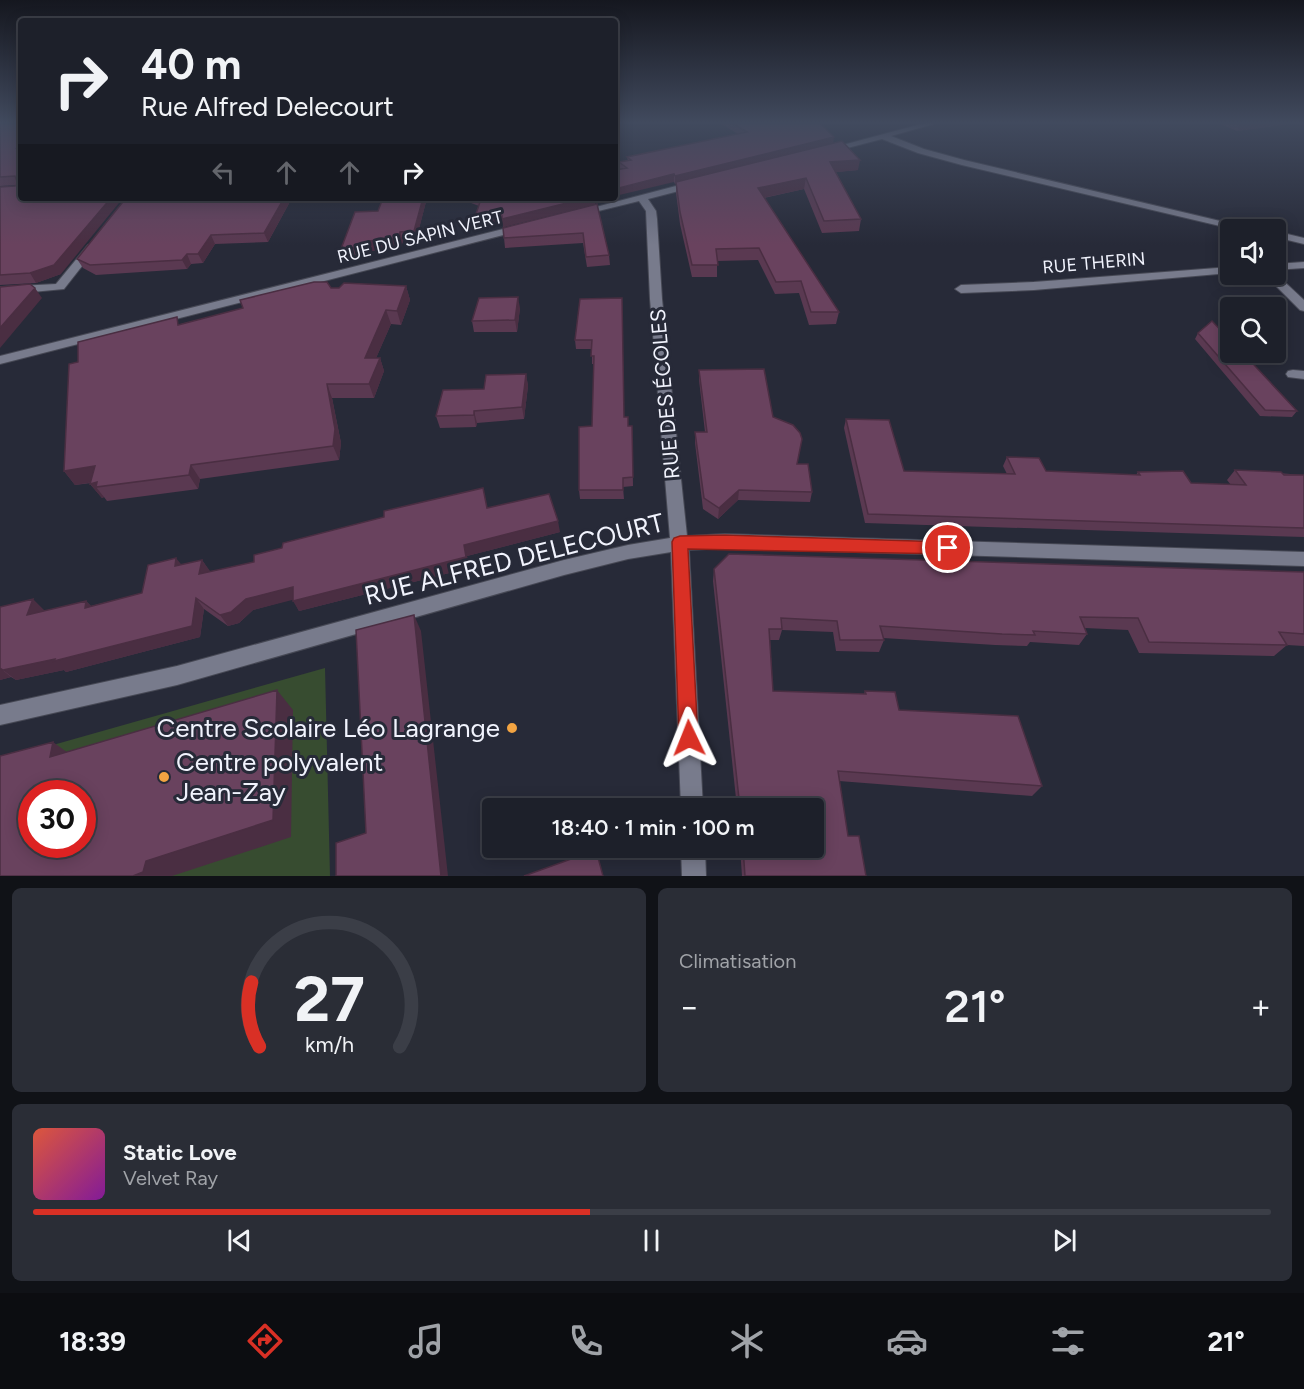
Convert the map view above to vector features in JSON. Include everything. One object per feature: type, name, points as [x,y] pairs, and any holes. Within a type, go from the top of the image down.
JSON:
[{"type":"street","points":[[970,164],[1220,222]]},
{"type":"street","points":[[570,215],[710,180]]},
{"type":"street","name":"RUE DES ÉCOLES","points":[[642,197],[651,211],[652,219],[656,299],[680,542],[692,798]]},
{"type":"street","name":"RUE DU SAPIN VERT","points":[[0,360],[536,224]]},
{"type":"street","points":[[0,291],[60,287],[103,234]]},
{"type":"street","points":[[1286,237],[1304,241]]},
{"type":"street","points":[[1286,266],[1304,265]]},
{"type":"street","name":"RUE THERIN","points":[[961,289],[1034,286],[1220,271]]},
{"type":"street","points":[[1281,285],[1304,307]]},
{"type":"street","name":"RUE ALFRED DELECOURT","points":[[0,715],[86,698],[507,584],[680,542],[760,542],[1304,559]]},
{"type":"street","points":[[693,858],[694,876]]},
{"type":"green space","name":"Centre polyvalent Jean-Zay","points":[[325,668],[330,876],[0,876],[0,760]]},
{"type":"building","points":[[0,164],[18,164],[18,184],[15,176],[0,177]]},
{"type":"building","points":[[622,164],[724,164],[618,188],[618,170],[627,168]]},
{"type":"building","points":[[749,164],[831,164],[861,219],[824,221],[806,178],[758,188],[839,312],[811,312],[801,281],[776,282],[759,248],[716,249],[718,265],[692,265],[676,182]]},
{"type":"building","points":[[18,184],[18,201],[108,201],[54,265],[30,273],[0,275],[0,187]]},
{"type":"building","points":[[124,201],[282,201],[264,233],[211,235],[198,254],[187,254],[182,260],[90,265],[77,259]]},
{"type":"building","points":[[382,201],[422,201],[414,231],[400,232],[399,238],[369,241],[367,247],[341,249],[355,212],[378,211]]},
{"type":"building","points":[[480,201],[575,201],[502,219],[502,216],[473,223]]},
{"type":"building","points":[[597,204],[609,255],[586,257],[583,233],[504,238],[503,228]]},
{"type":"building","points":[[314,282],[327,282],[331,288],[339,288],[344,283],[406,286],[397,311],[386,310],[365,358],[380,358],[369,384],[327,384],[335,429],[333,446],[191,465],[189,475],[96,487],[97,482],[90,484],[95,466],[64,471],[69,364],[78,362],[78,342],[177,317],[178,325],[243,308],[240,300]]},
{"type":"building","points":[[30,284],[35,288],[0,328],[0,287]]},
{"type":"building","points":[[518,297],[515,320],[472,321],[479,298]]},
{"type":"building","points":[[622,298],[624,417],[628,417],[628,426],[632,426],[633,477],[623,478],[623,490],[579,490],[579,427],[592,426],[594,356],[591,356],[592,340],[575,340],[580,299]]},
{"type":"building","points":[[1212,321],[1220,329],[1220,358],[1198,333]]},
{"type":"building","points":[[1224,363],[1252,363],[1297,411],[1265,410]]},
{"type":"building","points":[[764,369],[773,417],[793,425],[800,433],[802,439],[797,464],[808,464],[812,492],[739,490],[719,508],[704,498],[695,432],[707,432],[699,370]]},
{"type":"building","points":[[526,374],[522,407],[474,411],[474,415],[436,416],[443,390],[484,389],[486,375]]},
{"type":"building","points":[[846,419],[889,420],[904,471],[1015,474],[1007,457],[1039,458],[1046,471],[1140,475],[1138,472],[1183,471],[1191,483],[1246,485],[1235,470],[1304,475],[1304,528],[868,514]]},
{"type":"building","points":[[483,488],[487,508],[549,494],[558,521],[464,545],[466,557],[293,601],[293,587],[246,599],[231,612],[220,615],[196,598],[192,626],[54,661],[55,659],[3,670],[0,668],[0,607],[33,599],[27,615],[86,601],[85,608],[142,593],[148,565],[176,558],[175,566],[202,560],[199,574],[254,562],[254,555],[282,548],[283,543],[384,517],[384,511]]},
{"type":"building","points":[[729,554],[1304,572],[1304,634],[1279,632],[1287,645],[1149,642],[1138,618],[1080,617],[1087,634],[1033,631],[1035,635],[1002,634],[880,626],[884,640],[840,640],[837,621],[781,618],[782,629],[769,629],[773,691],[866,694],[865,691],[895,692],[899,710],[1018,716],[1042,786],[838,771],[848,836],[859,836],[866,876],[745,876],[744,858],[824,858],[824,798],[739,798],[714,569]]},
{"type":"building","points":[[414,615],[441,876],[336,876],[336,843],[366,833],[356,630]]},
{"type":"building","points":[[277,690],[273,820],[146,861],[143,872],[133,876],[0,876],[0,756],[53,742],[50,757]]},
{"type":"building","points":[[574,858],[598,858],[603,876],[524,876]]},
{"type":"place","name":"Centre Scolaire Léo Lagrange","points":[[512,728]]},
{"type":"place","name":"Centre polyvalent Jean-Zay","points":[[164,777]]},
{"type":"route","points":[[689,738],[680,542],[948,548]]}]
